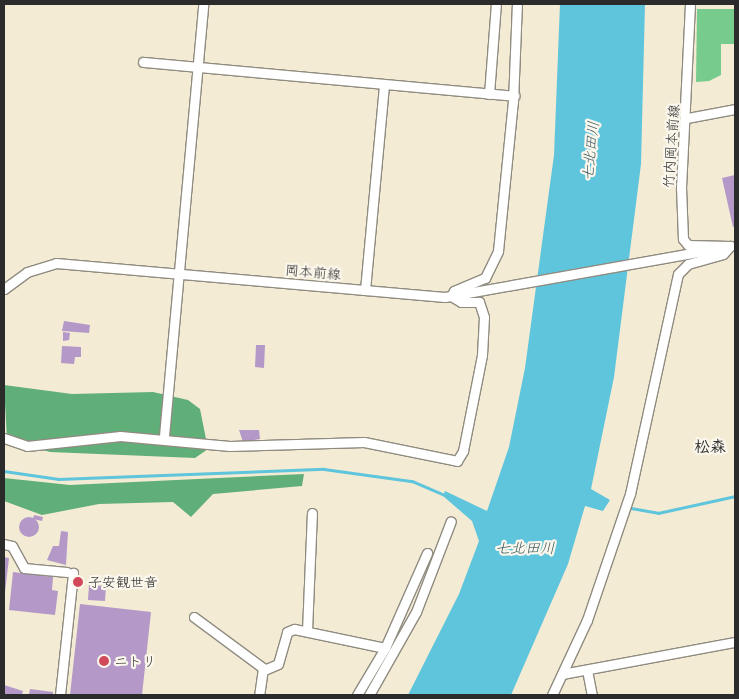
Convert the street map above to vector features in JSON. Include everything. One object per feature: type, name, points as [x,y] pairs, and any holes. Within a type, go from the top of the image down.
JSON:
[{"type":"street","points":[[164,436],[202,4]]},
{"type":"street","points":[[489,94],[496,4]]},
{"type":"street","points":[[448,296],[454,290],[485,278],[498,252],[514,96],[517,4]]},
{"type":"street","name":"竹内岡本前線","points":[[690,4],[686,118],[681,188],[683,239],[688,246],[733,245]]},
{"type":"street","points":[[143,62],[197,69],[514,96]]},
{"type":"street","points":[[365,290],[384,85]]},
{"type":"street","points":[[686,118],[735,109]]},
{"type":"street","points":[[448,296],[733,245]]},
{"type":"street","points":[[552,695],[587,620],[630,494],[678,274],[688,264],[723,254],[733,245]]},
{"type":"street","name":"岡本前線","points":[[4,290],[49,263],[448,296]]},
{"type":"street","points":[[4,438],[27,446],[120,436],[164,436],[230,446],[364,442],[457,461],[463,451],[478,373],[484,318],[479,302],[461,302],[448,296]]},
{"type":"street","points":[[306,631],[312,513]]},
{"type":"street","points":[[369,695],[416,612],[451,521]]},
{"type":"street","points":[[4,544],[12,546],[24,568],[70,572],[60,695]]},
{"type":"street","points":[[356,695],[385,648],[427,553]]},
{"type":"street","points":[[194,617],[264,670]]},
{"type":"street","points":[[264,670],[278,664],[287,632],[306,631],[385,648]]},
{"type":"street","points":[[562,674],[735,642]]},
{"type":"street","points":[[259,695],[264,670]]},
{"type":"street","points":[[587,670],[592,695]]},
{"type":"green space","points":[[697,9],[735,9],[735,44],[721,44],[721,75],[709,81],[696,82]]},
{"type":"green space","points":[[4,385],[72,394],[153,392],[188,400],[200,409],[208,449],[195,458],[50,452],[7,440]]},
{"type":"green space","points":[[304,474],[302,486],[213,494],[191,517],[173,502],[99,504],[42,515],[4,501],[4,478],[70,485]]},
{"type":"water","name":"七北田川","points":[[560,4],[645,4],[641,164],[614,377],[591,489],[610,500],[603,511],[585,506],[568,564],[511,695],[408,695],[459,594],[479,541],[472,521],[443,496],[445,491],[487,511],[509,447],[525,368],[554,155]]},
{"type":"building","points":[[735,175],[735,226],[733,227],[722,178]]},
{"type":"building","points":[[64,321],[90,325],[89,333],[62,331]]},
{"type":"building","points":[[63,332],[70,333],[69,340],[63,341]]},
{"type":"building","points":[[256,345],[265,345],[264,368],[255,367]]},
{"type":"building","points":[[62,346],[81,347],[81,357],[75,357],[74,364],[61,363]]},
{"type":"building","points":[[239,430],[259,430],[260,439],[243,442]]},
{"type":"building","points":[[34,515],[43,517],[42,521],[33,519]]},
{"type":"building","points":[[29,517],[36,520],[39,527],[36,534],[29,537],[22,534],[19,527],[22,520]]},
{"type":"building","points":[[61,531],[68,532],[66,565],[47,560],[53,546],[59,546]]},
{"type":"building","points":[[4,557],[9,558],[5,592],[4,592]]},
{"type":"building","points":[[13,572],[53,577],[52,590],[58,591],[55,615],[9,610]]},
{"type":"building","points":[[89,585],[106,586],[105,601],[88,600]]},
{"type":"building","points":[[80,604],[151,612],[142,695],[70,695]]},
{"type":"building","points":[[4,685],[23,691],[22,695],[4,695]]},
{"type":"building","points":[[30,689],[53,692],[53,695],[29,695]]},
{"type":"waterway","points":[[4,471],[58,479],[324,469],[412,481],[447,496]]},
{"type":"waterway","points":[[631,508],[658,513],[735,496]]},
{"type":"place","name":"子安観世音","points":[[78,582]]},
{"type":"place","name":"ニトリ","points":[[104,661]]},
{"type":"district","name":"松森","points":[[710,447]]}]
